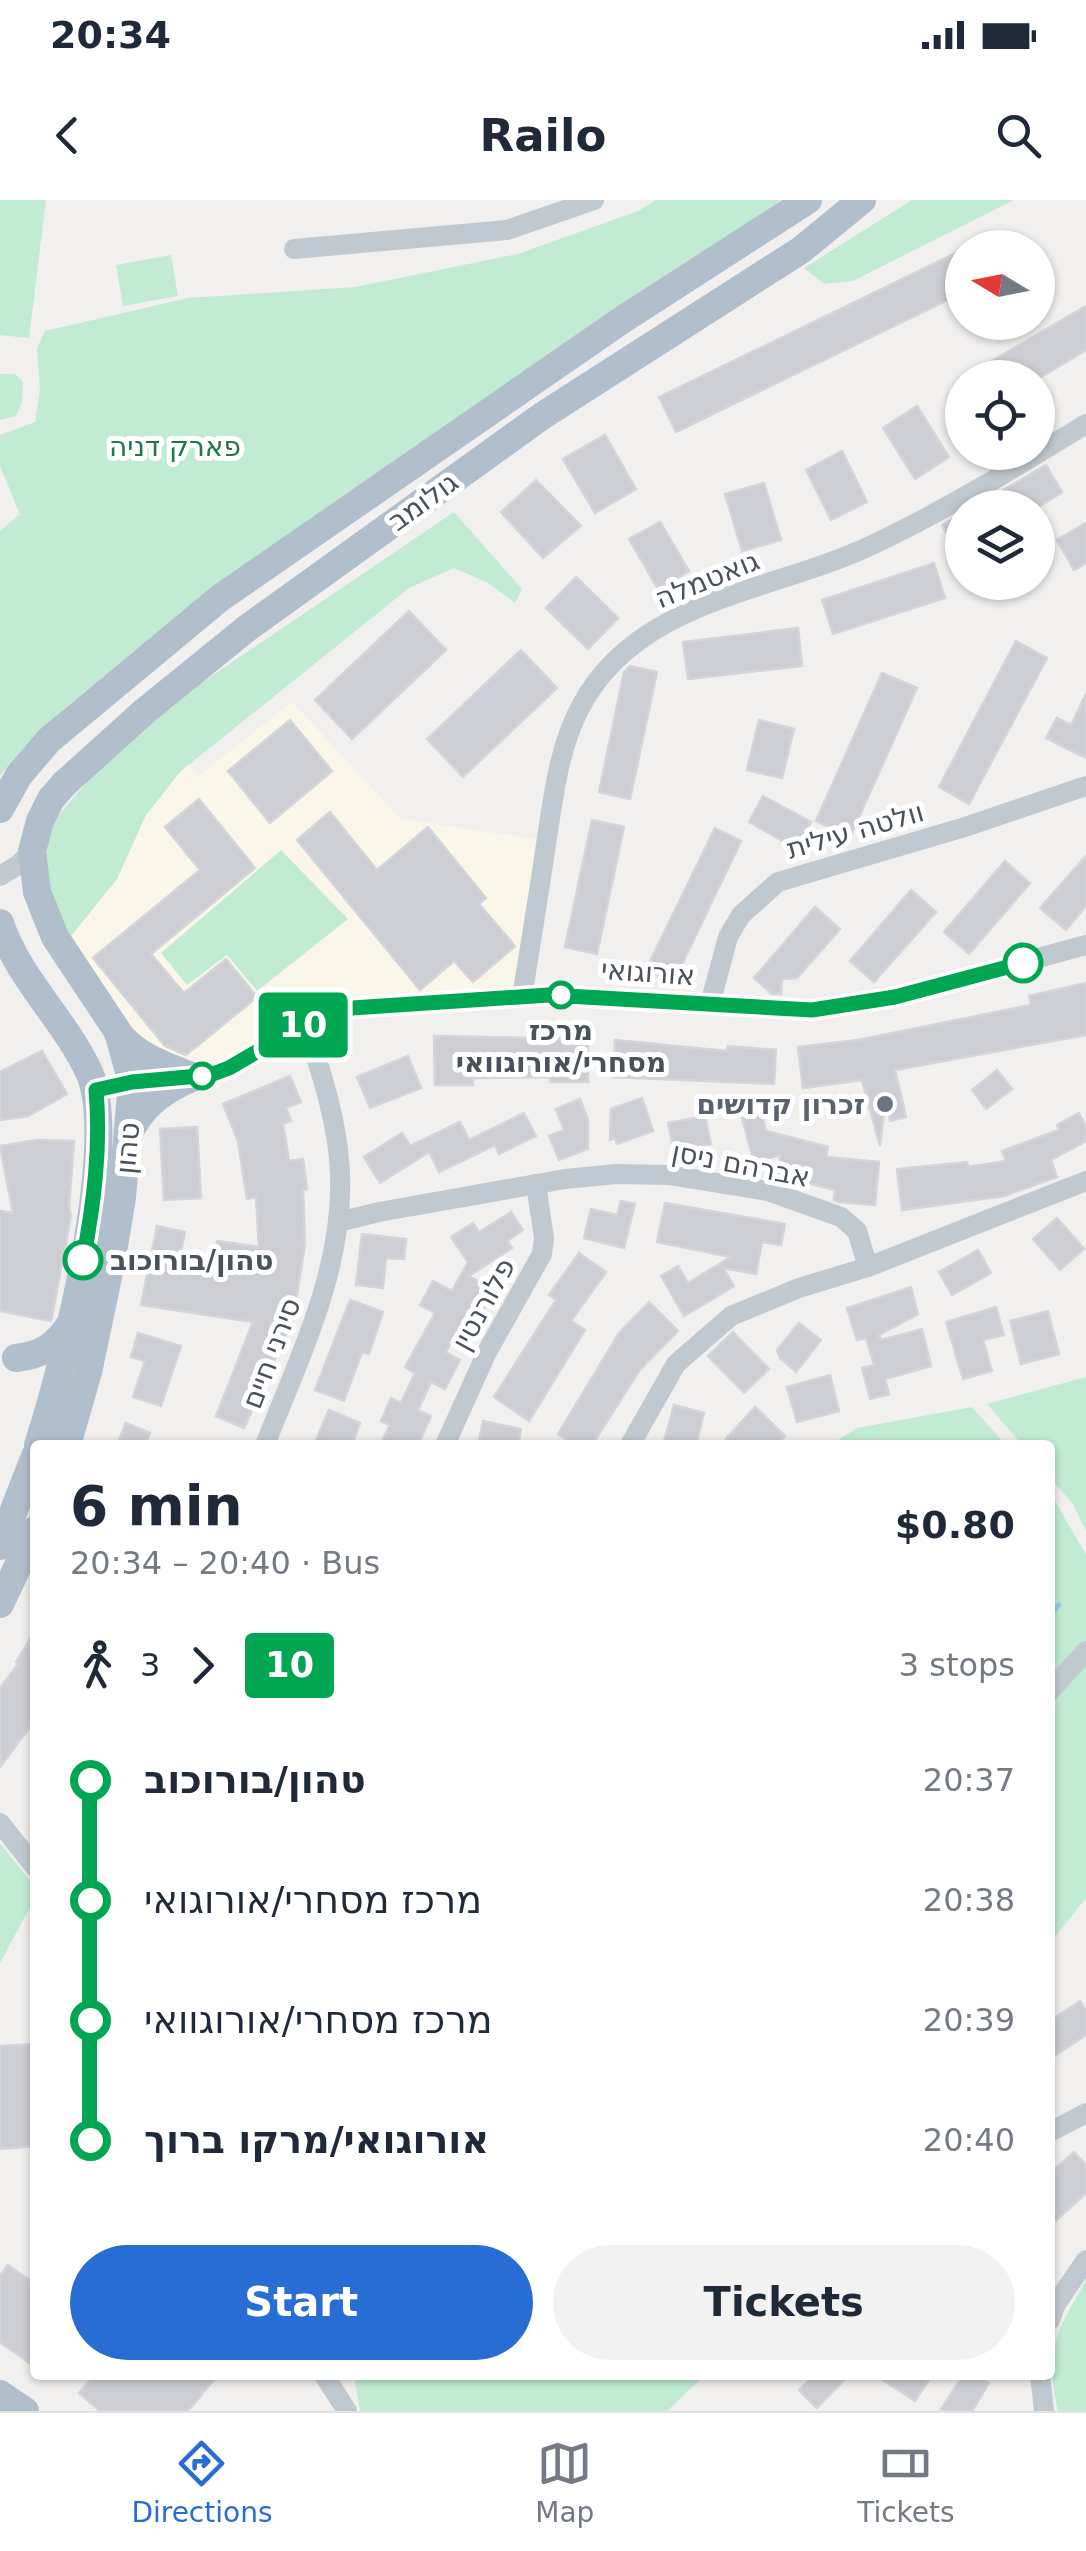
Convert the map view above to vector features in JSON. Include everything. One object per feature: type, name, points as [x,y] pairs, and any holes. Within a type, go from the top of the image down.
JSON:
[{"type":"main road","name":"גולומב","points":[[0,808],[18,774],[49,740],[220,598],[622,320],[808,200]]},
{"type":"main road","name":"גולומב","points":[[32,850],[40,821],[64,784],[246,628],[542,416],[800,250],[862,200]]},
{"type":"main road","name":"טהון","points":[[32,850],[43,914],[118,1032],[132,1082],[115,1243],[74,1370],[40,1440]]},
{"type":"main road","name":"טהון","points":[[4,936],[73,1041],[96,1090],[99,1132],[92,1212],[71,1323],[74,1370],[67,1440]]},
{"type":"main road","points":[[118,1032],[144,1056],[194,1077]]},
{"type":"main road","points":[[129,1134],[150,1104],[172,1086],[194,1077]]},
{"type":"main road","points":[[8,1357],[33,1356],[51,1348],[71,1323]]},
{"type":"main road","points":[[0,1546],[30,1469]]},
{"type":"main road","points":[[0,1604],[30,1541]]},
{"type":"main road","points":[[0,2394],[25,2411]]},
{"type":"street","points":[[294,249],[507,230],[594,200]]},
{"type":"street","name":"גואטמלה","points":[[522,996],[559,763],[582,705],[617,658],[648,633],[716,601],[870,546],[950,507],[1083,432]]},
{"type":"street","name":"וולטה עילית","points":[[710,1004],[728,937],[741,915],[778,882],[1086,786]]},
{"type":"street","points":[[0,876],[32,850]]},
{"type":"street","name":"אורוגואי","points":[[96,1090],[132,1082],[194,1077],[229,1068],[306,1023],[352,1008],[522,996],[586,996],[786,1010],[832,1008],[895,997],[1086,945]]},
{"type":"street","name":"סירני חיים","points":[[267,1440],[314,1321],[338,1222],[340,1172],[336,1136],[306,1023]]},
{"type":"street","name":"אברהם ניסן","points":[[338,1222],[536,1184],[616,1174],[669,1175],[768,1191],[842,1217],[856,1231],[868,1268]]},
{"type":"street","points":[[633,1440],[676,1364],[731,1316],[799,1288],[868,1268],[1086,1181]]},
{"type":"street","name":"פלורנטין","points":[[448,1440],[487,1352],[542,1254],[544,1238],[536,1184]]},
{"type":"street","points":[[8,1357],[74,1370]]},
{"type":"street","points":[[1055,1685],[1086,1650]]},
{"type":"street","points":[[0,1822],[30,1861]]},
{"type":"street","points":[[1055,2129],[1086,2113]]},
{"type":"street","points":[[1055,2309],[1086,2260]]},
{"type":"street","points":[[327,2380],[347,2411]]},
{"type":"street","points":[[339,2380],[347,2411]]},
{"type":"street","points":[[1041,2380],[1044,2411]]},
{"type":"shaded area","points":[[292,702],[401,819],[547,841],[522,996],[352,1008],[194,1077],[144,1056],[43,914],[186,762],[198,776]]},
{"type":"green space","points":[[0,200],[46,200],[29,338],[0,335]]},
{"type":"green space","name":"פארק דניה","points":[[656,200],[781,200],[155,634],[64,709],[0,775],[0,531],[20,514],[0,466],[0,435],[35,422],[40,389],[37,348],[45,331],[188,298],[355,287],[518,254],[638,211]]},
{"type":"green space","points":[[912,200],[1014,200],[954,230],[945,230],[945,235],[853,281],[824,284],[804,268]]},
{"type":"green space","points":[[171,255],[178,296],[123,306],[116,265]]},
{"type":"green space","points":[[0,374],[15,374],[23,382],[22,402],[16,416],[0,420]]},
{"type":"green space","points":[[454,512],[522,589],[515,603],[488,583],[454,568],[409,588],[181,771],[146,815],[117,879],[67,941],[52,909],[45,847],[53,822],[109,756],[176,700]]},
{"type":"green space","points":[[281,850],[348,919],[257,991],[227,955],[187,985],[161,953]]},
{"type":"green space","points":[[1086,1377],[1086,1531],[1073,1504],[1055,1484],[1055,1440],[1018,1440],[987,1404]]},
{"type":"green space","points":[[972,1407],[1002,1440],[838,1440],[857,1428]]},
{"type":"green space","points":[[1055,1501],[1086,1555],[1086,1898],[1055,1937]]},
{"type":"green space","points":[[0,1843],[30,1881],[30,1907],[0,1963]]},
{"type":"green space","points":[[1086,2280],[1086,2411],[1058,2411],[1053,2380],[1055,2347]]},
{"type":"green space","points":[[355,2380],[700,2380],[667,2411],[360,2411]]},
{"type":"building","points":[[945,258],[945,301],[676,432],[659,397]]},
{"type":"building","points":[[1086,306],[1086,350],[1055,368],[1055,360],[994,360],[1028,340],[1055,340],[1055,324]]},
{"type":"building","points":[[917,406],[945,451],[945,460],[915,479],[883,428]]},
{"type":"building","points":[[605,435],[636,489],[595,513],[563,459]]},
{"type":"building","points":[[842,451],[867,502],[831,520],[806,470]]},
{"type":"building","points":[[1038,470],[1049,470],[1062,492],[1055,496],[1055,490],[1004,490]]},
{"type":"building","points":[[536,480],[581,526],[543,558],[501,512]]},
{"type":"building","points":[[764,483],[781,540],[742,551],[725,494]]},
{"type":"building","points":[[660,522],[689,571],[658,589],[629,539]]},
{"type":"building","points":[[1086,523],[1086,563],[1074,570],[1057,540]]},
{"type":"building","points":[[934,563],[945,598],[833,634],[822,600]]},
{"type":"building","points":[[576,577],[618,618],[588,649],[546,608]]},
{"type":"building","points":[[409,611],[446,650],[352,739],[315,700]]},
{"type":"building","points":[[798,628],[802,666],[688,679],[683,642]]},
{"type":"building","points":[[1016,641],[1047,658],[969,804],[939,787]]},
{"type":"building","points":[[521,650],[557,688],[463,777],[427,739]]},
{"type":"building","points":[[630,666],[657,672],[630,799],[599,792],[624,672]]},
{"type":"building","points":[[882,673],[917,688],[850,837],[816,821]]},
{"type":"building","points":[[1086,694],[1086,758],[1046,738],[1057,718],[1071,725]]},
{"type":"building","points":[[290,720],[332,771],[270,823],[228,771]]},
{"type":"building","points":[[759,720],[794,729],[782,778],[747,770]]},
{"type":"building","points":[[763,796],[811,822],[797,849],[749,822]]},
{"type":"building","points":[[199,799],[255,868],[151,954],[184,993],[226,959],[257,997],[186,1055],[165,1046],[93,958],[200,870],[165,827]]},
{"type":"building","points":[[330,812],[377,870],[428,827],[486,898],[479,904],[515,946],[473,982],[454,961],[420,990],[297,840]]},
{"type":"building","points":[[592,820],[624,827],[597,954],[565,947]]},
{"type":"building","points":[[715,828],[741,841],[673,983],[646,970]]},
{"type":"building","points":[[1086,856],[1086,906],[1066,930],[1040,908]]},
{"type":"building","points":[[1005,861],[1030,883],[969,954],[944,932]]},
{"type":"building","points":[[911,890],[936,912],[874,982],[850,961]]},
{"type":"building","points":[[815,907],[840,929],[797,978],[782,979],[781,994],[772,994],[754,978]]},
{"type":"building","points":[[1086,983],[1086,1035],[895,1070],[906,1117],[890,1121],[889,1112],[884,1112],[880,1146],[862,1080],[803,1088],[798,1047],[858,1040],[1031,1005],[1029,996]]},
{"type":"building","points":[[434,1036],[588,1039],[588,1082],[550,1082],[550,1077],[473,1078],[473,1085],[435,1085]]},
{"type":"building","points":[[615,1040],[727,1051],[728,1046],[776,1050],[774,1084],[613,1077]]},
{"type":"building","points":[[42,1051],[67,1094],[28,1116],[0,1120],[0,1072]]},
{"type":"building","points":[[408,1056],[421,1088],[370,1108],[357,1077]]},
{"type":"building","points":[[997,1070],[1012,1089],[986,1109],[972,1090]]},
{"type":"building","points":[[290,1076],[301,1102],[286,1108],[291,1121],[283,1124],[289,1161],[303,1159],[307,1189],[303,1190],[305,1244],[293,1319],[244,1428],[216,1416],[253,1322],[141,1305],[157,1226],[185,1232],[178,1267],[212,1274],[217,1241],[259,1247],[256,1197],[247,1199],[238,1141],[223,1104]]},
{"type":"building","points":[[642,1098],[653,1131],[617,1144],[615,1138],[610,1140],[611,1109]]},
{"type":"building","points":[[580,1099],[588,1120],[588,1149],[559,1160],[549,1136],[564,1130],[556,1109]]},
{"type":"building","points":[[524,1113],[536,1136],[499,1154],[495,1145],[439,1172],[429,1152],[380,1183],[364,1157],[402,1133],[410,1146],[460,1122],[469,1140]]},
{"type":"building","points":[[762,1113],[766,1131],[828,1147],[826,1157],[879,1162],[875,1205],[839,1202],[834,1200],[835,1190],[776,1175],[781,1155],[754,1162],[742,1118]]},
{"type":"building","points":[[1079,1113],[1086,1127],[1086,1141],[1051,1160],[1057,1177],[1004,1196],[902,1210],[897,1169],[967,1162],[968,1167],[1006,1161],[1002,1151],[1059,1130],[1057,1125]]},
{"type":"building","points":[[705,1116],[711,1144],[674,1152],[668,1123]]},
{"type":"building","points":[[197,1127],[201,1198],[164,1200],[160,1129]]},
{"type":"building","points":[[37,1140],[74,1141],[71,1216],[51,1321],[0,1311],[0,1211],[13,1213],[0,1146]]},
{"type":"building","points":[[621,1201],[635,1204],[624,1248],[584,1238],[591,1209],[617,1215]]},
{"type":"building","points":[[665,1203],[785,1224],[781,1245],[762,1242],[756,1274],[723,1268],[734,1286],[684,1316],[661,1276],[678,1266],[688,1283],[731,1257],[657,1242]]},
{"type":"building","points":[[511,1212],[523,1230],[507,1241],[512,1248],[469,1276],[494,1290],[472,1332],[460,1326],[446,1352],[460,1360],[445,1389],[431,1382],[418,1410],[431,1416],[420,1440],[382,1440],[390,1425],[381,1421],[391,1398],[401,1403],[415,1373],[405,1367],[435,1313],[420,1305],[433,1281],[452,1291],[468,1262],[451,1237],[473,1223],[479,1232]]},
{"type":"building","points":[[1057,1218],[1084,1249],[1060,1270],[1033,1239]]},
{"type":"building","points":[[362,1234],[406,1239],[404,1259],[386,1258],[383,1288],[356,1285]]},
{"type":"building","points":[[978,1250],[991,1273],[952,1295],[939,1272]]},
{"type":"building","points":[[579,1253],[606,1272],[571,1321],[585,1330],[529,1421],[494,1397],[556,1300],[549,1295]]},
{"type":"building","points":[[911,1287],[918,1314],[879,1335],[881,1340],[922,1329],[931,1366],[885,1379],[889,1394],[870,1399],[862,1368],[874,1365],[866,1338],[857,1340],[847,1308]]},
{"type":"building","points":[[350,1300],[383,1312],[369,1354],[362,1352],[344,1401],[315,1390]]},
{"type":"building","points":[[649,1302],[678,1331],[639,1371],[595,1440],[567,1440],[558,1434],[619,1333]]},
{"type":"building","points":[[996,1307],[1004,1335],[983,1340],[992,1371],[963,1379],[946,1322]]},
{"type":"building","points":[[1048,1311],[1059,1354],[1021,1364],[1010,1321]]},
{"type":"building","points":[[799,1323],[821,1340],[796,1372],[777,1350]]},
{"type":"building","points":[[733,1332],[769,1369],[744,1393],[708,1356]]},
{"type":"building","points":[[138,1333],[181,1346],[161,1406],[133,1397],[145,1361],[131,1357]]},
{"type":"building","points":[[830,1375],[839,1411],[797,1422],[787,1387]]},
{"type":"building","points":[[674,1405],[704,1413],[697,1440],[664,1440]]},
{"type":"building","points":[[755,1407],[785,1436],[781,1440],[726,1439]]},
{"type":"building","points":[[329,1410],[360,1423],[354,1440],[316,1440]]},
{"type":"building","points":[[483,1421],[521,1429],[519,1440],[479,1440]]},
{"type":"building","points":[[126,1423],[150,1433],[147,1440],[119,1440]]},
{"type":"building","points":[[30,1639],[30,1727],[0,1767],[0,1688]]},
{"type":"building","points":[[1080,2001],[1086,2011],[1086,2035],[1055,2056],[1055,2018]]},
{"type":"building","points":[[30,2044],[30,2146],[0,2149],[0,2046]]},
{"type":"building","points":[[1074,2152],[1086,2165],[1086,2193],[1055,2221],[1055,2169]]},
{"type":"building","points":[[8,2265],[30,2280],[30,2363],[0,2342],[0,2276]]},
{"type":"building","points":[[90,2380],[214,2380],[188,2411],[100,2411],[79,2393]]},
{"type":"building","points":[[809,2380],[844,2380],[817,2408],[799,2390]]},
{"type":"building","points":[[883,2380],[929,2380],[915,2401]]},
{"type":"building","points":[[960,2380],[989,2383],[972,2411],[940,2411]]},
{"type":"waterway","points":[[1055,1609],[1059,1605]]},
{"type":"bus line","name":"10","points":[[83,1260],[99,1132],[96,1090],[132,1082],[210,1075],[328,1014],[378,1005],[549,995],[812,1010],[895,997],[1023,963]]},
{"type":"place","name":"מרכז מסחרי/אורוגוואי","points":[[561,995]]},
{"type":"place","name":"זכרון קדושים","points":[[885,1104]]},
{"type":"place","name":"טהון/בורוכוב","points":[[83,1260]]}]
